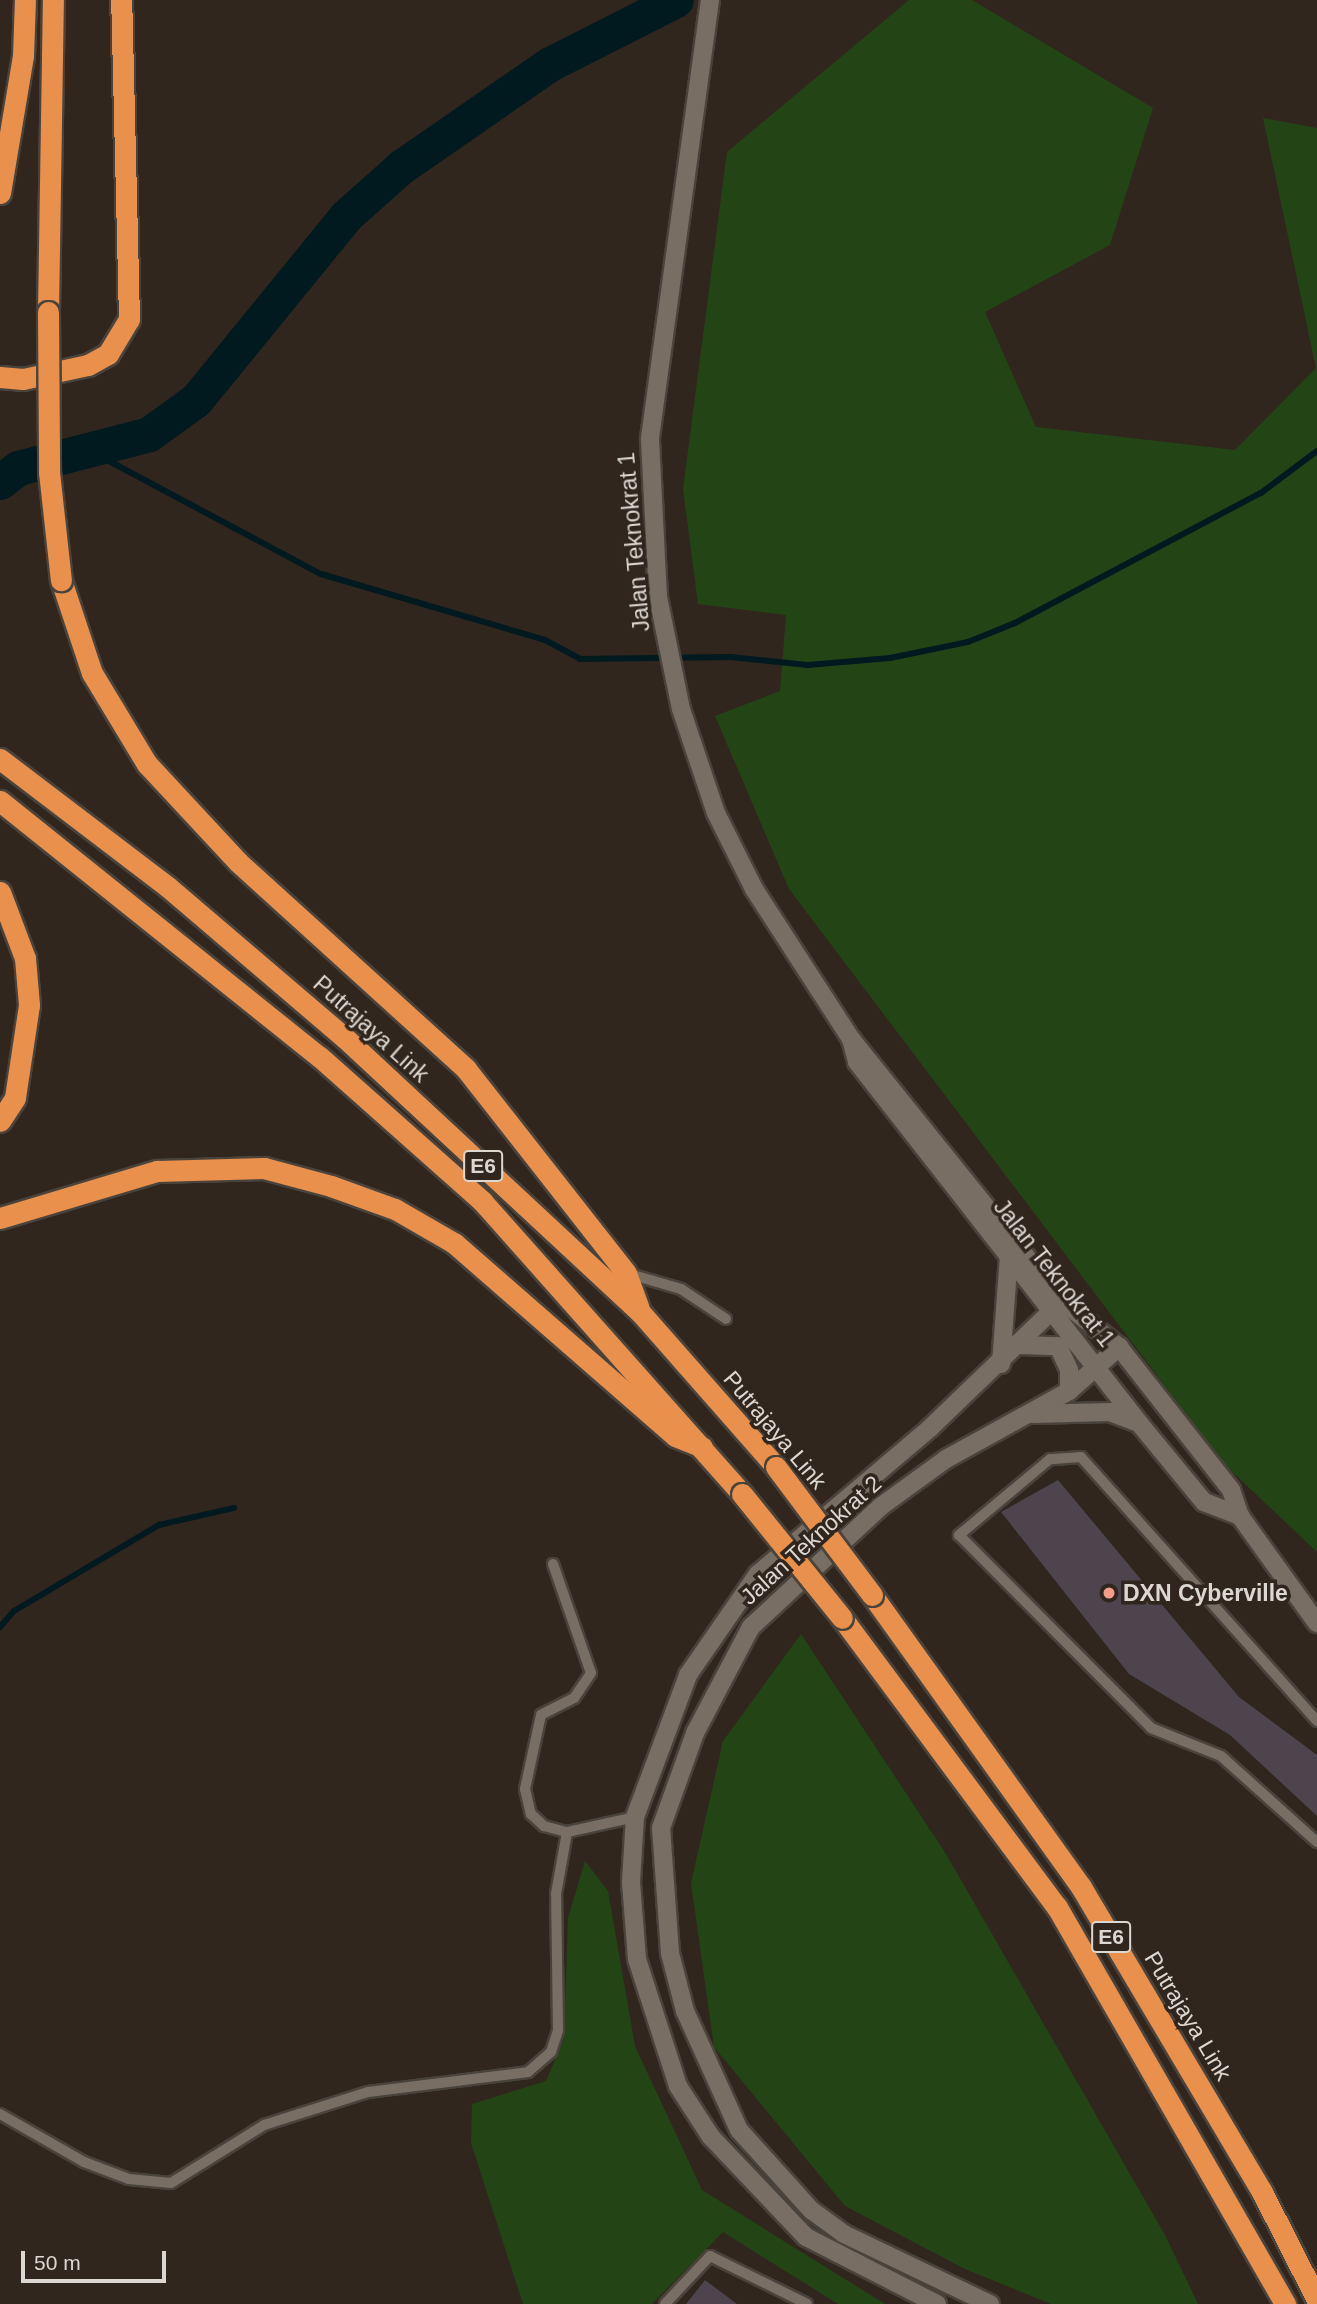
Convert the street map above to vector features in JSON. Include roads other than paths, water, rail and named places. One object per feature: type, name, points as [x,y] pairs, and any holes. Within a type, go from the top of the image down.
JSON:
[{"type":"highway","points":[[0,194],[23,56],[25,0]]},
{"type":"highway","points":[[53,0],[48,312],[49,472],[61,580],[92,673],[147,764],[238,862],[466,1069],[626,1273],[640,1312]]},
{"type":"highway","points":[[0,377],[88,365],[108,354],[129,319],[121,0]]},
{"type":"highway","name":"Putrajaya Link","points":[[0,759],[168,887],[345,1038],[640,1312],[776,1467],[872,1595],[1081,1887],[1262,2192],[1317,2300]]},
{"type":"highway","name":"E6","points":[[0,801],[141,910],[482,1201],[707,1449],[842,1618],[1057,1907],[1285,2304]]},
{"type":"highway","points":[[0,892],[25,958],[29,1005],[15,1098],[0,1121]]},
{"type":"highway","points":[[0,1217],[157,1171],[264,1168],[331,1186],[395,1209],[454,1243],[675,1436],[707,1449]]},
{"type":"main road","name":"Jalan Teknokrat 1","points":[[710,0],[650,440],[658,597],[693,747],[716,813],[754,889],[851,1039],[1057,1306],[1093,1364],[1204,1502],[1240,1516]]},
{"type":"main road","name":"Jalan Teknokrat 1","points":[[851,1039],[857,1062],[1009,1256],[1057,1306],[1119,1347],[1231,1490],[1240,1516],[1317,1623]]},
{"type":"main road","points":[[1001,1364],[1009,1256]]},
{"type":"main road","name":"Jalan Teknokrat 2","points":[[937,2304],[806,2237],[711,2137],[678,2086],[638,1959],[631,1882],[635,1817],[688,1675],[758,1574],[1001,1364],[1057,1306]]},
{"type":"main road","points":[[1020,1345],[1058,1346],[1069,1370],[1069,1391]]},
{"type":"main road","name":"Jalan Teknokrat 2","points":[[990,2304],[844,2234],[812,2211],[739,2130],[685,2011],[670,1953],[659,1856],[661,1828],[695,1733],[751,1627],[880,1507],[1020,1416],[1069,1391],[1093,1364],[1119,1347]]},
{"type":"main road","points":[[1020,1416],[1090,1410],[1139,1423]]},
{"type":"lane","points":[[626,1273],[681,1289],[726,1320]]},
{"type":"lane","points":[[1317,1721],[1082,1457],[1050,1459],[959,1535],[1151,1728],[1221,1756],[1317,1842]]},
{"type":"lane","points":[[554,1564],[591,1673],[574,1698],[541,1715],[525,1789],[531,1814],[544,1826],[567,1832],[635,1817]]},
{"type":"lane","points":[[0,2114],[84,2162],[129,2179],[171,2183],[264,2125],[368,2092],[528,2072],[551,2052],[558,2030],[556,1894],[567,1832]]},
{"type":"lane","points":[[665,2304],[710,2256],[807,2304]]},
{"type":"waterway","points":[[0,482],[18,468],[149,434],[196,400],[346,216],[401,167],[550,64],[676,0]]},
{"type":"waterway","points":[[94,453],[321,574],[545,640],[580,659],[730,657],[808,665],[890,658],[968,642],[1015,623],[1261,493],[1317,451]]},
{"type":"waterway","points":[[0,1627],[14,1611],[159,1525],[234,1508]]},
{"type":"place","name":"DXN Cyberville","points":[[1109,1593]]}]
